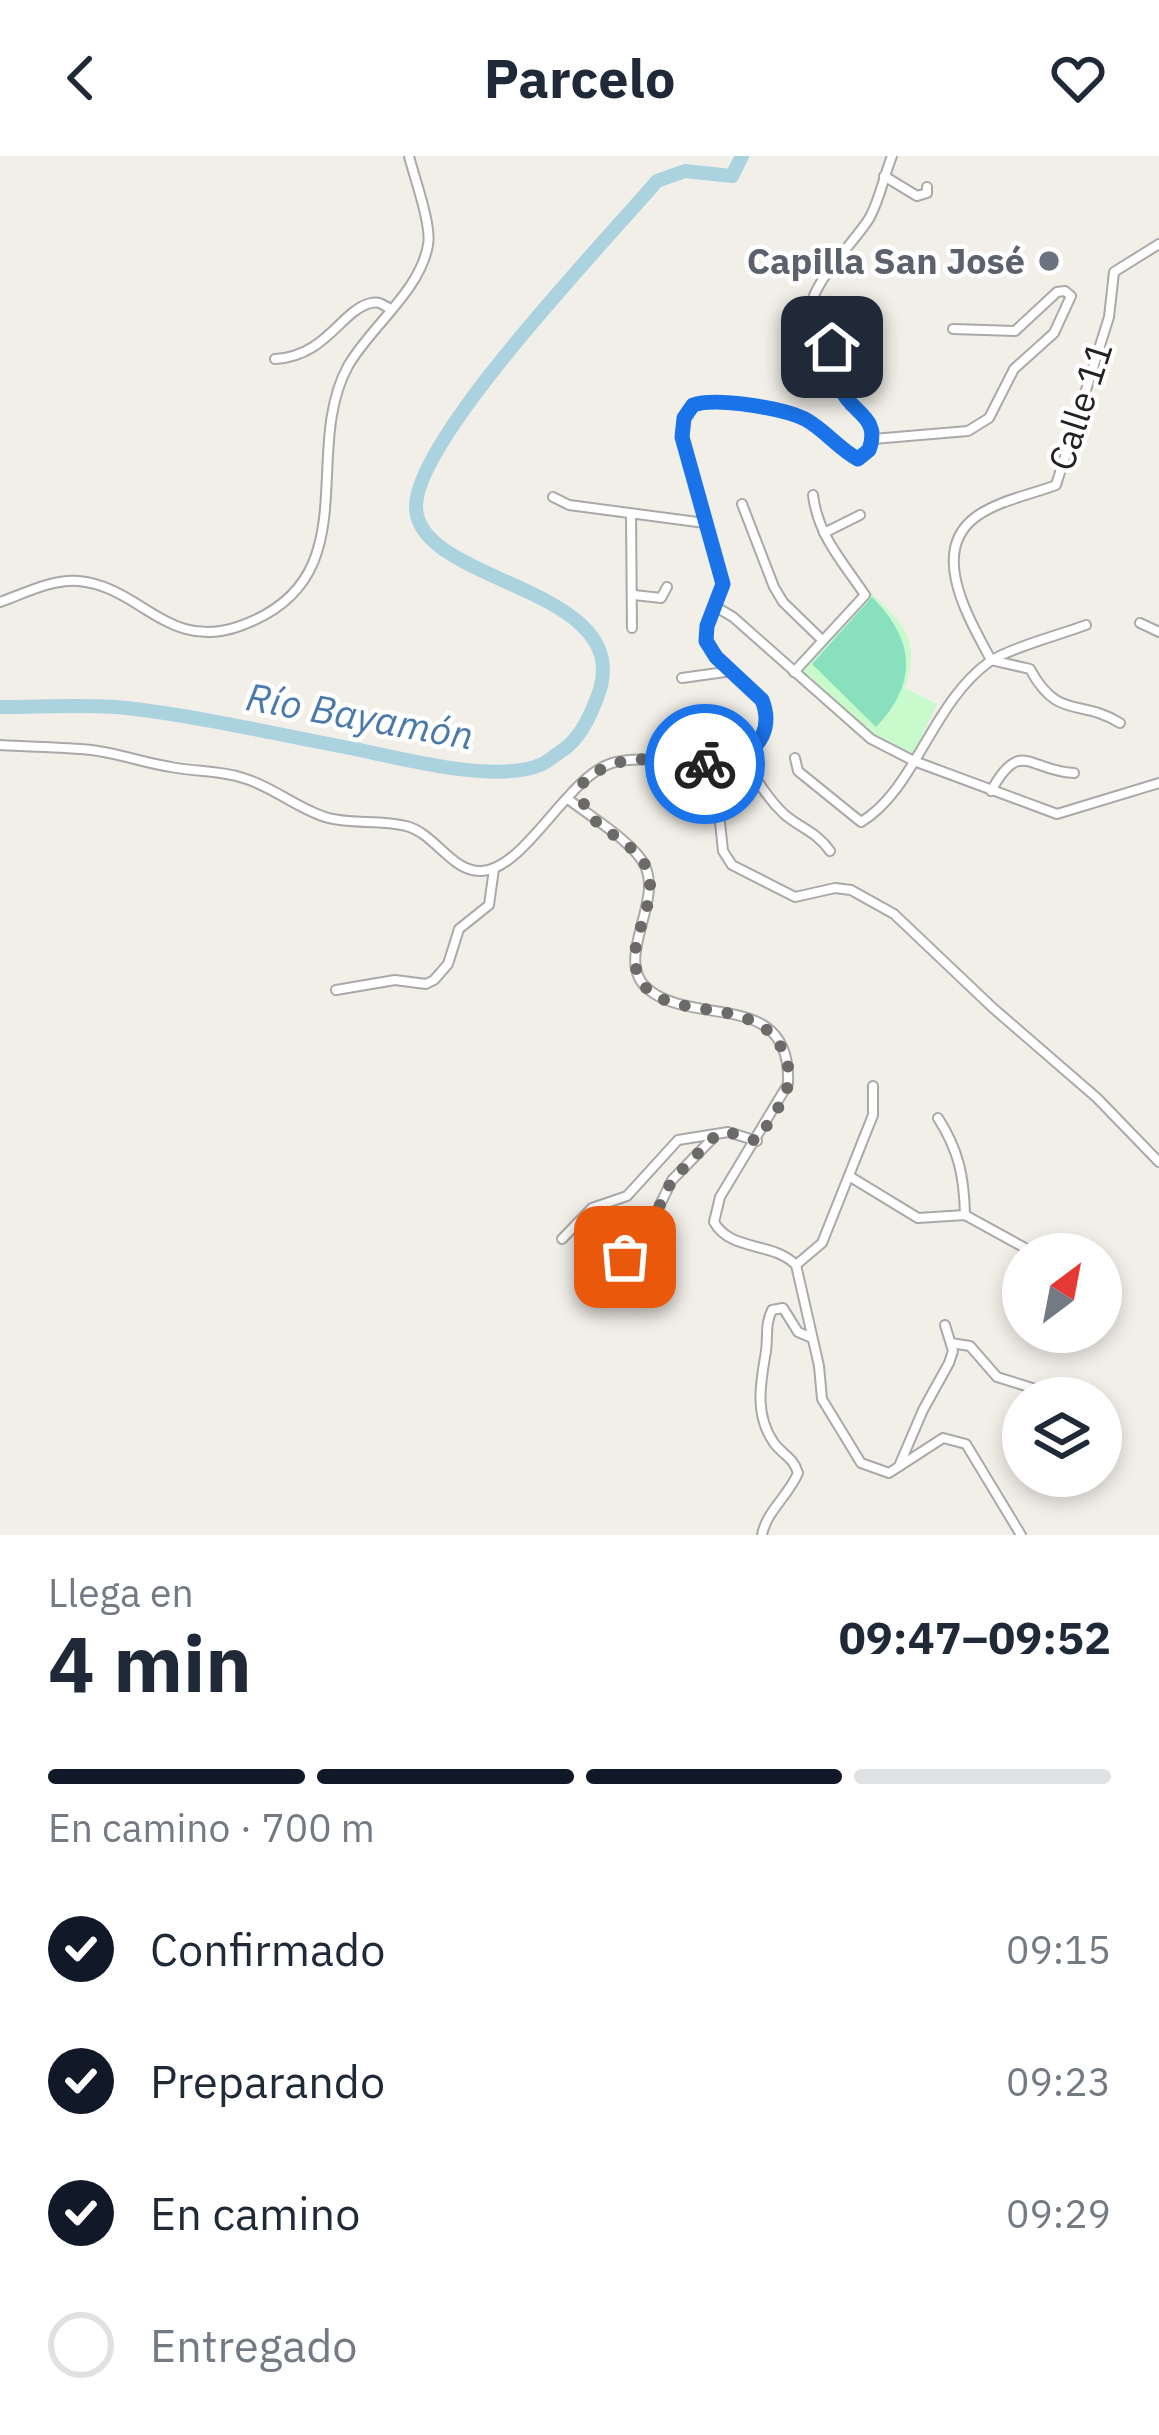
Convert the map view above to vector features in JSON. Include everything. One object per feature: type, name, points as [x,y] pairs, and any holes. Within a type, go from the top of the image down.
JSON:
[{"type":"street","points":[[0,602],[78,580],[194,633],[238,627],[273,610],[300,585],[319,551],[326,518],[337,393],[349,365],[417,274],[430,241],[409,156]]},
{"type":"street","points":[[0,746],[94,750],[246,778],[325,818],[408,826],[429,836],[464,868],[494,869],[602,766],[629,760],[714,764],[752,754],[766,726],[762,700],[716,657],[706,641],[723,584],[682,437],[684,418],[693,405],[712,401],[803,418],[858,459],[869,450],[873,439],[869,419],[840,388],[832,347],[811,323],[809,308],[826,274],[871,214],[892,156]]},
{"type":"street","points":[[883,175],[916,196],[927,193],[927,188]]},
{"type":"street","name":"Calle 11","points":[[991,660],[954,575],[955,545],[979,515],[1056,485],[1109,317],[1114,272],[1159,244]]},
{"type":"street","points":[[873,439],[968,431],[979,426],[989,418],[1014,369],[1054,333],[1071,296],[1058,292],[1015,331],[953,329]]},
{"type":"street","points":[[275,359],[290,358],[321,344],[367,303],[379,302],[389,309]]},
{"type":"street","points":[[794,671],[865,595],[838,560],[813,495]]},
{"type":"street","points":[[553,497],[569,505],[706,523]]},
{"type":"street","points":[[742,504],[774,587],[821,639]]},
{"type":"street","points":[[631,514],[632,628]]},
{"type":"street","points":[[824,533],[860,515]]},
{"type":"street","points":[[634,595],[661,598],[667,587]]},
{"type":"street","points":[[716,607],[871,739],[914,761],[1047,812],[1067,813],[1159,783]]},
{"type":"street","points":[[1140,622],[1159,632]]},
{"type":"street","points":[[796,758],[799,771],[861,823],[875,814],[949,704],[991,660],[1086,625]]},
{"type":"street","points":[[991,660],[1030,669],[1042,692],[1058,703],[1077,711],[1101,711],[1120,723]]},
{"type":"street","points":[[682,678],[732,671]]},
{"type":"street","points":[[743,758],[786,816],[817,833],[830,850]]},
{"type":"street","points":[[991,791],[1004,768],[1016,759],[1074,773]]},
{"type":"street","points":[[714,764],[723,851],[731,865],[795,898],[835,888],[851,890],[894,914],[1097,1098],[1159,1162]]},
{"type":"street","points":[[583,783],[587,814]]},
{"type":"street","points":[[568,799],[635,852],[646,868],[649,901],[635,958],[637,974],[646,988],[668,1002],[745,1015],[763,1024],[781,1047],[788,1084],[720,1197],[714,1222],[730,1240],[772,1248],[796,1265],[822,1399],[854,1453],[868,1468],[897,1472],[943,1438],[966,1444],[1021,1535]]},
{"type":"street","points":[[554,812],[587,814]]},
{"type":"street","points":[[336,990],[395,980],[426,984],[434,980],[448,964],[459,929],[489,905],[494,869]]},
{"type":"street","points":[[796,1265],[822,1243],[873,1115],[873,1086]]},
{"type":"street","points":[[938,1118],[956,1145],[964,1169],[965,1215]]},
{"type":"street","points":[[562,1239],[592,1208],[627,1196],[673,1143],[728,1132],[757,1141]]},
{"type":"street","points":[[606,1295],[634,1232],[655,1215],[672,1180],[715,1136]]},
{"type":"street","points":[[849,1176],[918,1218],[965,1215],[1002,1235]]},
{"type":"street","points":[[610,1279],[632,1299],[654,1294]]},
{"type":"street","points":[[762,1535],[798,1473],[794,1460],[774,1442],[759,1398],[766,1322],[772,1310],[783,1308],[798,1332],[813,1339]]},
{"type":"street","points":[[897,1472],[949,1363],[951,1343],[945,1325]]},
{"type":"street","points":[[951,1343],[970,1346],[1002,1379]]},
{"type":"green space","points":[[871,593],[900,624],[910,645],[905,688],[937,704],[913,754],[876,737],[800,668]]},
{"type":"green space","points":[[872,597],[896,629],[906,661],[899,694],[876,727],[812,664]]},
{"type":"waterway","name":"Río Bayamón","points":[[0,707],[127,708],[476,771],[522,770],[543,764],[563,750],[583,727],[597,698],[602,661],[588,632],[560,609],[451,554],[426,533],[416,507],[424,476],[478,390],[657,181],[685,171],[732,176],[742,156]]},
{"type":"way so far","points":[[625,1257],[634,1232],[655,1215],[672,1180],[715,1136],[728,1132],[757,1141],[788,1084],[781,1047],[763,1024],[745,1015],[668,1002],[646,988],[637,974],[635,958],[649,901],[646,868],[635,852],[584,812],[583,783],[602,766],[642,758],[705,764]]},
{"type":"place","name":"Capilla San José","points":[[1049,261]]},
{"type":"route","points":[[705,764],[734,762],[752,754],[766,726],[766,710],[706,641],[723,584],[682,437],[684,418],[693,405],[712,401],[788,413],[803,418],[858,459],[869,450],[872,429],[869,419],[840,388],[832,347]]}]
